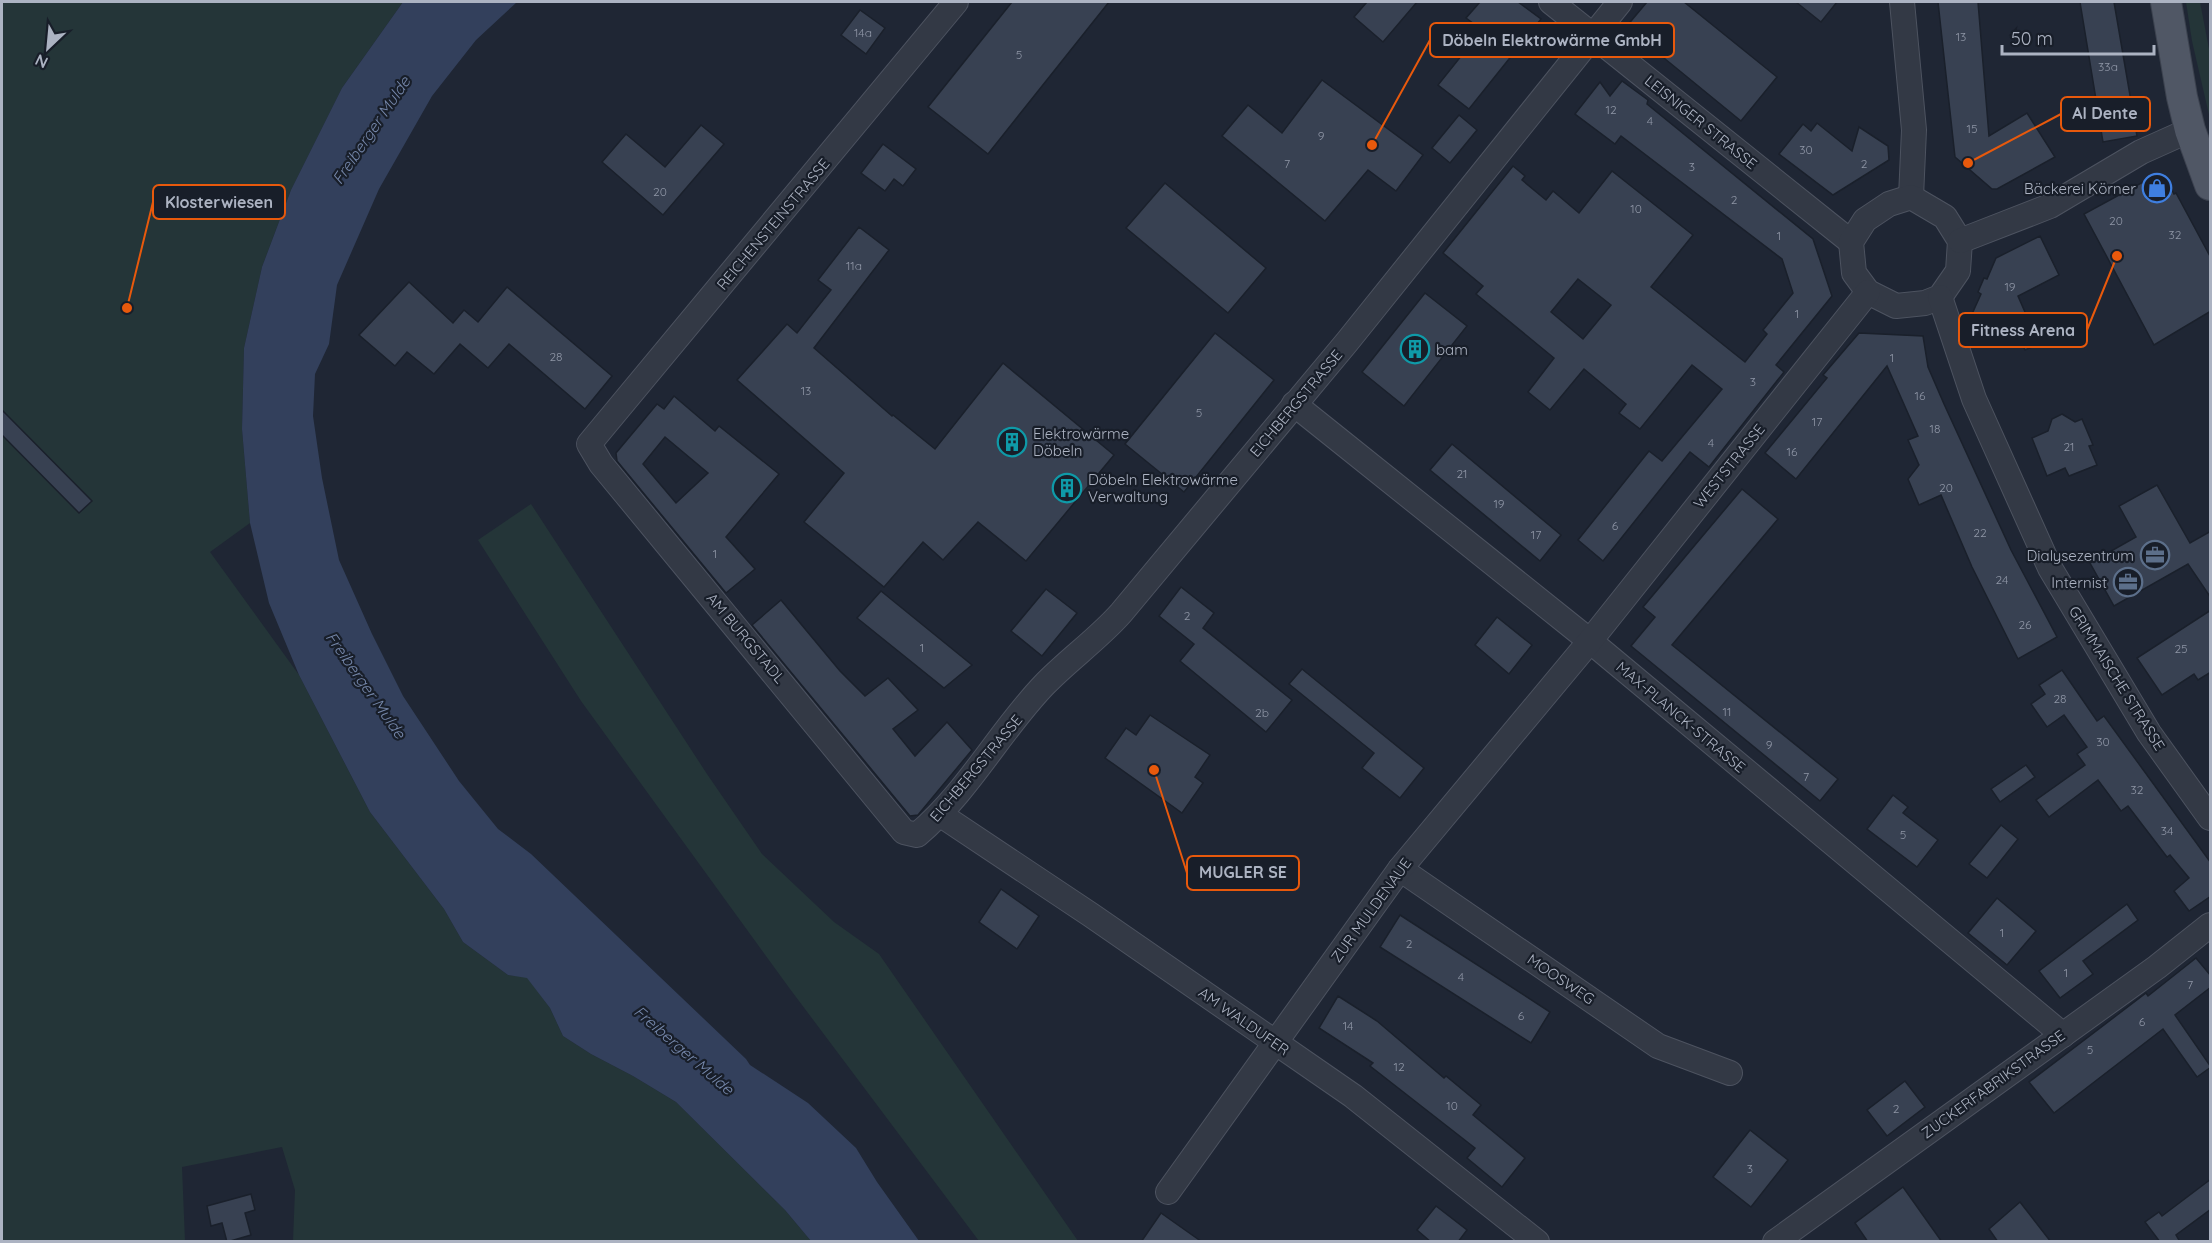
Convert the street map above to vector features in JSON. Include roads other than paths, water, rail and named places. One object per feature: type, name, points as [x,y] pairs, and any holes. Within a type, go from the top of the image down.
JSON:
[{"type":"main road","points":[[2166,2],[2190,130],[2211,185]]},
{"type":"street","name":"REICHENSTEINSTRASSE","points":[[589,444],[956,2]]},
{"type":"street","name":"LEISNIGER STRASSE","points":[[1551,2],[1851,242]]},
{"type":"street","name":"EICHBERGSTRASSE","points":[[904,832],[917,835],[941,815],[1044,686],[1109,626],[1347,342],[1620,2]]},
{"type":"street","points":[[1902,2],[1914,130],[1911,197]]},
{"type":"street","points":[[1960,241],[2050,206],[2141,152],[2190,130]]},
{"type":"street","points":[[1911,197],[1945,217],[1960,241],[1958,271],[1940,297],[1925,303],[1896,306],[1868,292],[1854,273],[1851,242],[1865,220],[1889,204],[1911,197]]},
{"type":"street","name":"WESTSTRASSE","points":[[1590,641],[1868,292]]},
{"type":"street","name":"GRIMMAISCHE STRASSE","points":[[1940,297],[1974,399],[2050,568],[2149,733],[2211,818]]},
{"type":"street","name":"MAX-PLANCK-STRASSE","points":[[1294,404],[1590,641],[2062,1035]]},
{"type":"street","name":"AM BURGSTADL","points":[[589,444],[601,464],[904,832]]},
{"type":"street","name":"ZUR MULDENAUE","points":[[1168,1192],[1400,869],[1590,641]]},
{"type":"street","name":"AM WALDUFER","points":[[941,815],[1091,915],[1353,1096],[1537,1242]]},
{"type":"street","name":"MOOSWEG","points":[[1400,869],[1658,1046],[1730,1073]]},
{"type":"street","name":"ZUCKERFABRIKSTRASSE","points":[[1776,1242],[2211,925]]},
{"type":"water","name":"Freiberger Mulde","points":[[403,2],[517,2],[476,40],[432,96],[379,189],[337,285],[329,344],[315,374],[313,416],[322,478],[339,560],[403,696],[459,781],[498,829],[531,854],[750,1065],[808,1103],[856,1148],[919,1241],[811,1241],[785,1210],[676,1102],[563,1036],[550,1008],[527,978],[508,975],[463,942],[444,909],[370,812],[299,675],[269,603],[250,523],[242,429],[244,348],[262,267],[291,190],[342,88]]},
{"type":"place","name":"Döbeln Elektrowärme GmbH","points":[[1372,145]]},
{"type":"place","name":"Al Dente","points":[[1968,163]]},
{"type":"place","name":"Bäckerei Körner","points":[[2157,188]]},
{"type":"place","name":"Fitness Arena","points":[[2117,256]]},
{"type":"place","name":"Klosterwiesen","points":[[127,308]]},
{"type":"place","name":"bam","points":[[1415,349]]},
{"type":"place","name":"Elektrowärme Döbeln","points":[[1012,442]]},
{"type":"place","name":"Döbeln Elektrowärme Verwaltung","points":[[1067,488]]},
{"type":"place","name":"Dialysezentrum","points":[[2155,555]]},
{"type":"place","name":"Internist","points":[[2128,582]]},
{"type":"place","name":"MUGLER SE","points":[[1154,770]]}]
